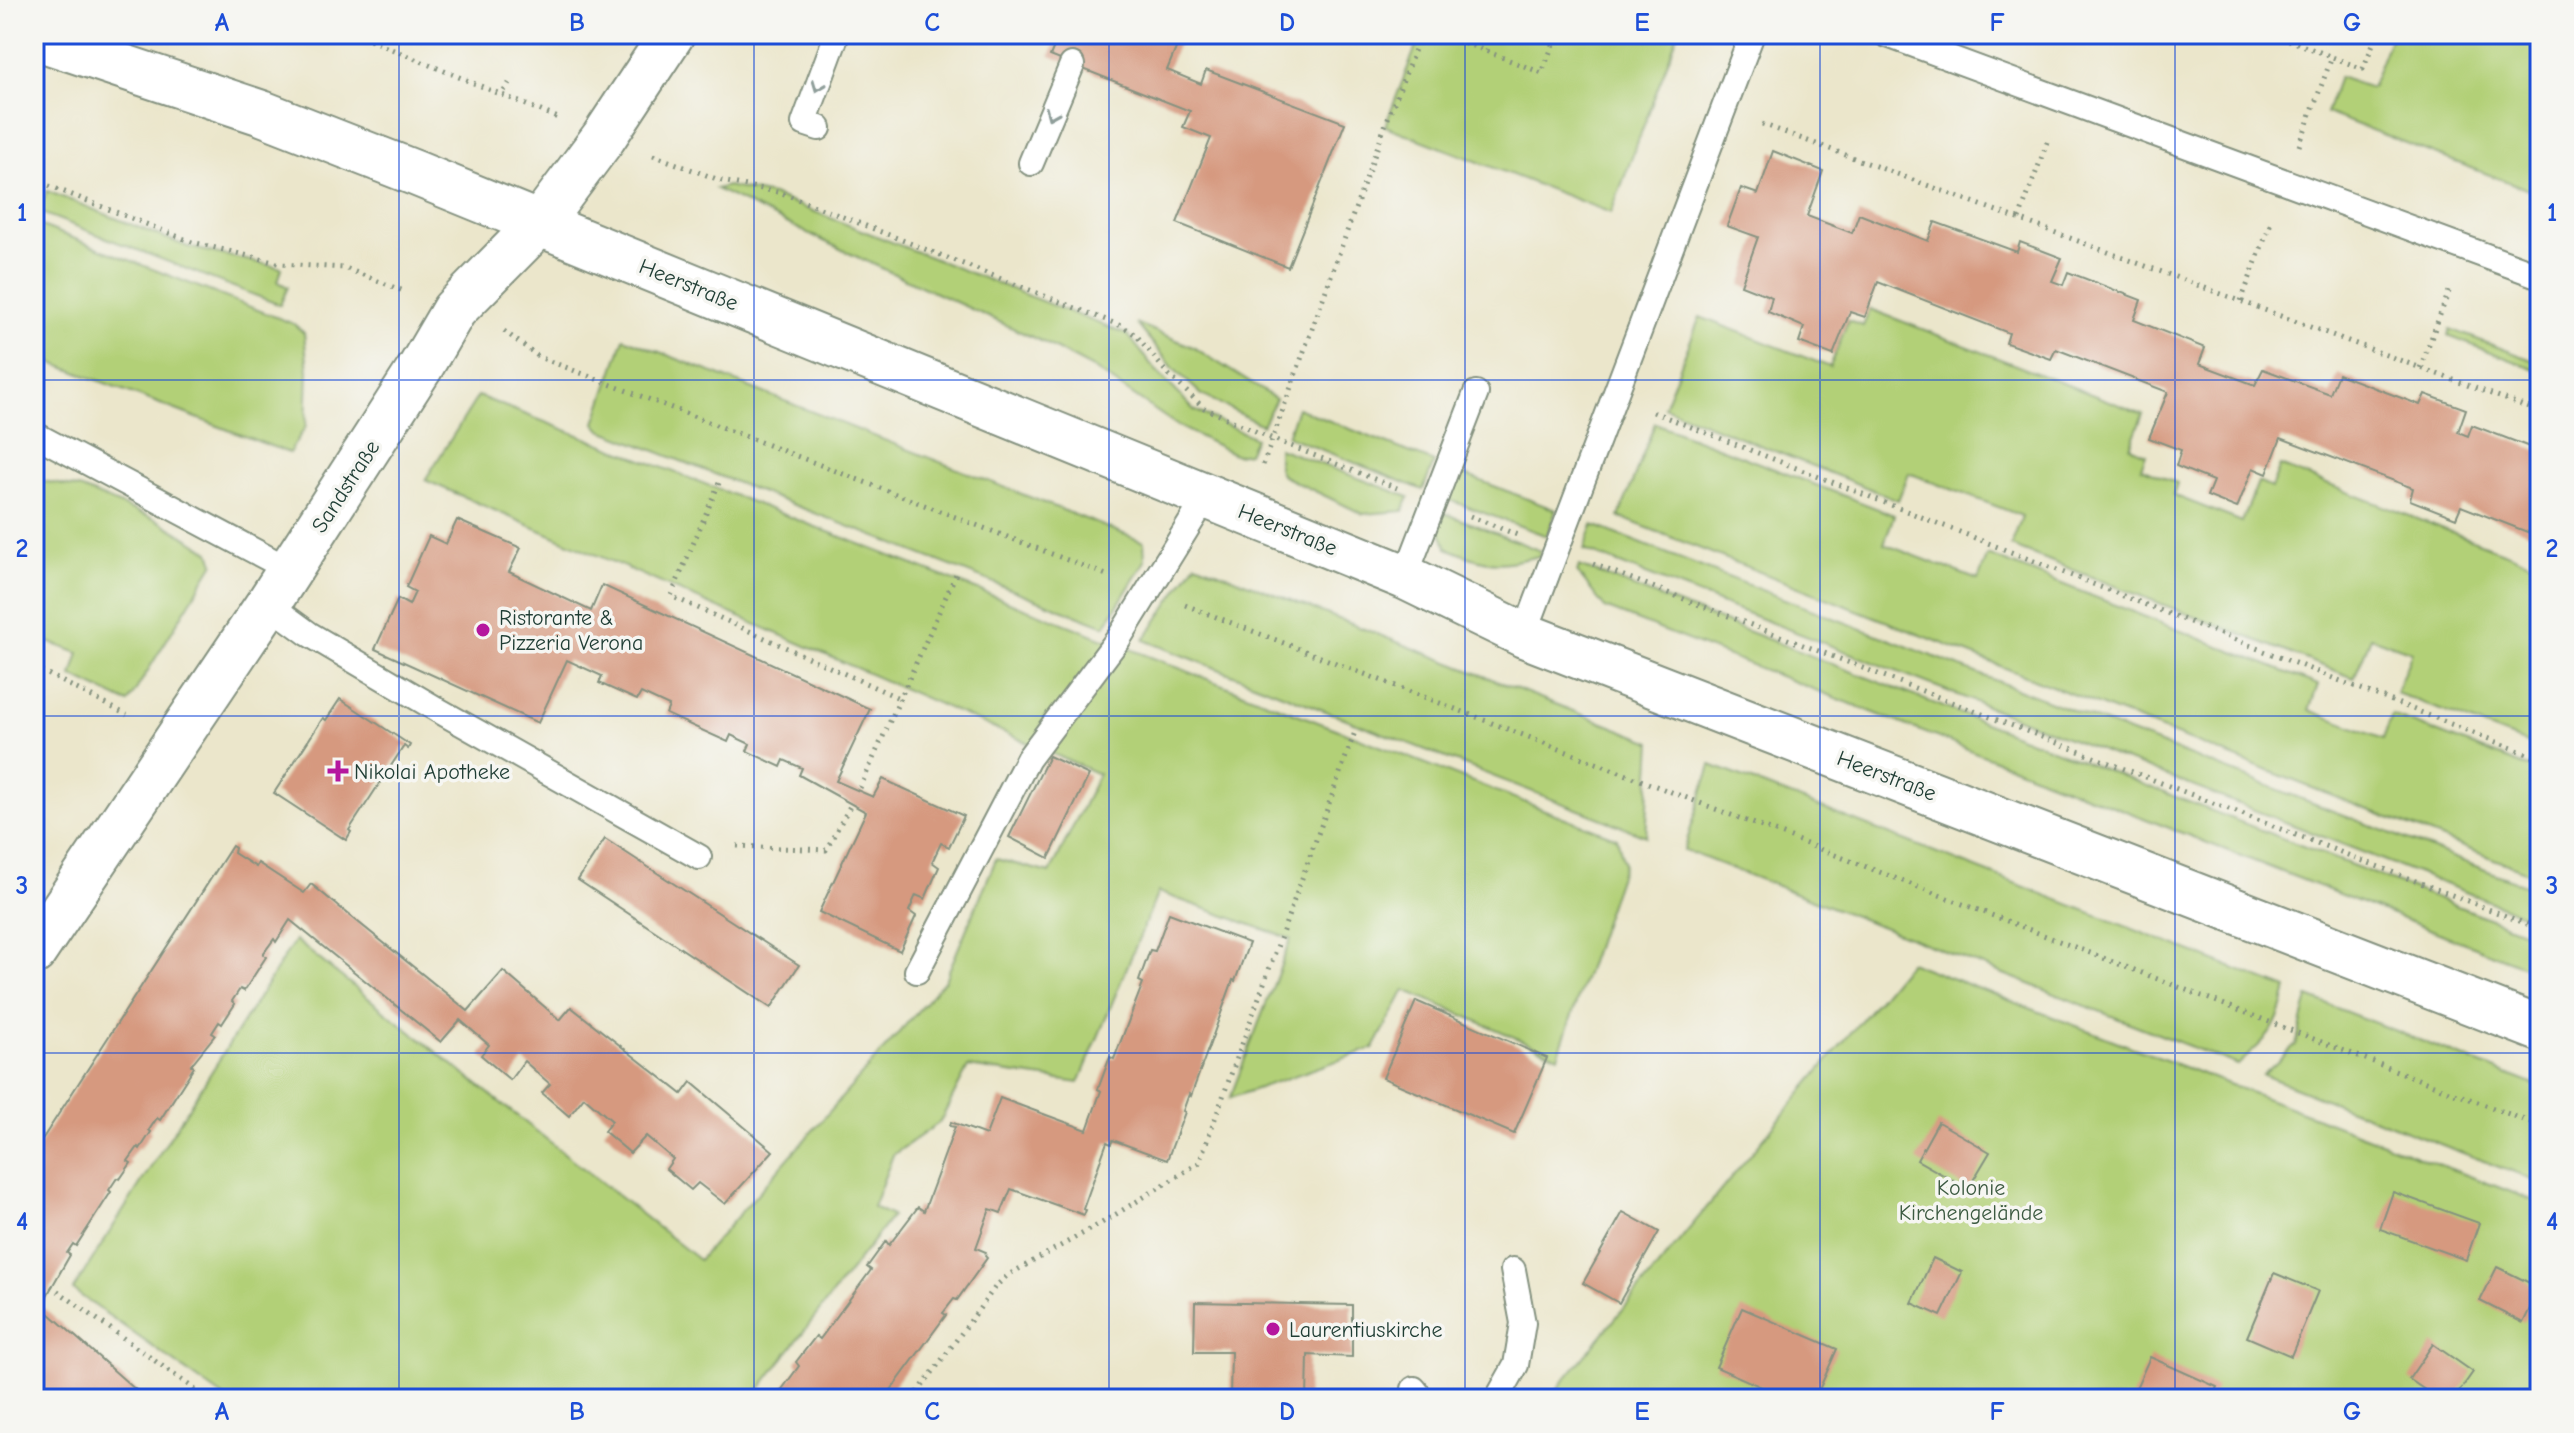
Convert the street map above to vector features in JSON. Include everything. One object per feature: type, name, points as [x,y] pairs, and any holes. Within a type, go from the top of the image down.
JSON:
[{"type":"main road","name":"Sandstraße","points":[[34,952],[279,587],[412,381],[454,310],[539,224],[604,137],[672,34]]},
{"type":"main road","name":"Heerstraße","points":[[34,37],[262,113],[1405,577],[1524,635],[2540,1029]]},
{"type":"lane","points":[[819,128],[804,123],[837,34]]},
{"type":"lane","points":[[1524,635],[1752,34]]},
{"type":"lane","points":[[1885,34],[2540,276]]},
{"type":"lane","points":[[1031,163],[1072,65]]},
{"type":"lane","points":[[1405,577],[1476,393]]},
{"type":"lane","points":[[34,434],[279,587],[309,634],[699,857]]},
{"type":"lane","points":[[917,971],[1028,759],[1119,638],[1207,496]]},
{"type":"lane","points":[[1497,1399],[1516,1365],[1523,1323],[1513,1270]]},
{"type":"path","points":[[355,34],[442,68],[479,87]]},
{"type":"path","points":[[1246,512],[1421,34]]},
{"type":"path","points":[[1442,34],[1542,73],[1557,34]]},
{"type":"path","points":[[1487,51],[1493,34]]},
{"type":"path","points":[[2274,34],[2332,57]]},
{"type":"path","points":[[504,91],[509,83]]},
{"type":"path","points":[[2019,219],[2063,99]]},
{"type":"path","points":[[1723,110],[2540,412]]},
{"type":"path","points":[[34,180],[192,242],[281,264],[345,268]]},
{"type":"path","points":[[722,181],[782,193],[1124,327],[1137,336],[1167,373],[1204,408],[1273,439],[2540,929]]},
{"type":"path","points":[[2420,368],[2465,248]]},
{"type":"path","points":[[502,329],[539,357],[2540,1126]]},
{"type":"path","points":[[1614,397],[2540,759]]},
{"type":"path","points":[[719,483],[671,596],[901,699]]},
{"type":"path","points":[[860,788],[956,574]]},
{"type":"path","points":[[34,667],[127,715]]},
{"type":"path","points":[[913,1399],[996,1286],[1008,1275],[1100,1224],[1199,1163],[1356,729]]},
{"type":"path","points":[[699,857],[724,846],[826,850],[850,806]]},
{"type":"path","points":[[51,1286],[208,1399]]},
{"type":"green space","points":[[1421,34],[1678,34],[1611,213],[1385,126]]},
{"type":"green space","points":[[2392,34],[2540,34],[2540,194],[2326,113],[2339,77],[2371,88]]},
{"type":"green space","points":[[727,186],[772,195],[1128,335],[1194,410],[1255,438],[1248,453],[1236,455],[1178,426],[1093,368],[1045,343],[716,189]]},
{"type":"green space","points":[[47,191],[188,247],[282,268],[278,282],[288,287],[280,305],[39,212]]},
{"type":"green space","points":[[34,223],[294,324],[304,333],[308,371],[306,426],[289,453],[34,356]]},
{"type":"green space","points":[[1870,309],[2143,414],[2130,447],[2146,454],[2141,468],[2177,483],[2173,495],[2242,522],[2258,482],[2271,488],[2280,466],[2540,566],[2540,748],[2396,693],[2412,652],[2371,637],[2354,678],[2011,546],[2022,516],[1909,473],[1898,500],[1664,407],[1700,317],[1830,367],[1848,321],[1863,326]]},
{"type":"green space","points":[[1136,323],[1193,347],[1276,399],[1262,425],[1202,395],[1174,369]]},
{"type":"green space","points":[[2450,329],[2540,363],[2540,371],[2448,336]]},
{"type":"green space","points":[[624,338],[1144,542],[1145,561],[1105,626],[601,430],[595,423]]},
{"type":"green space","points":[[478,396],[1617,838],[1624,863],[1558,1056],[1405,990],[1374,1048],[1230,1098],[1291,939],[1158,892],[1079,1083],[968,1067],[940,1122],[893,1155],[873,1207],[892,1216],[752,1399],[226,1399],[73,1290],[295,940],[699,1260],[945,980],[996,859],[1050,873],[1099,774],[425,480]]},
{"type":"green space","points":[[1297,408],[1434,462],[1423,490],[1287,436]]},
{"type":"green space","points":[[1655,423],[1894,515],[1884,544],[1978,580],[1988,555],[2318,685],[2309,710],[2383,739],[2392,715],[2540,772],[2540,877],[1619,517]]},
{"type":"green space","points":[[1278,448],[1409,497],[1403,511],[1363,514],[1281,475]]},
{"type":"green space","points":[[1455,471],[1556,510],[1547,536],[1446,499]]},
{"type":"green space","points":[[34,479],[82,489],[159,521],[210,552],[214,563],[128,703],[72,676],[79,653],[34,637]]},
{"type":"green space","points":[[1442,512],[1541,551],[1539,556],[1512,562],[1492,562],[1447,548],[1438,525]]},
{"type":"green space","points":[[1593,525],[2540,891],[2540,921],[1584,550]]},
{"type":"green space","points":[[1196,563],[1652,742],[1646,836],[1144,640]]},
{"type":"green space","points":[[1579,566],[2540,938],[2540,964],[2526,967],[1605,608],[1577,572]]},
{"type":"green space","points":[[1711,765],[2287,989],[2275,1024],[2265,1039],[2238,1065],[1684,850]]},
{"type":"green space","name":"Kolonie Kirchengelände","points":[[1909,962],[2540,1203],[2540,1399],[1549,1399]]},
{"type":"green space","points":[[2308,997],[2540,1087],[2540,1183],[2263,1075],[2296,1045]]},
{"type":"building","points":[[1059,34],[1182,34],[1167,70],[1201,84],[1206,70],[1345,123],[1288,267],[1177,223],[1211,138],[1183,127],[1190,111],[1050,56]]},
{"type":"building","points":[[1773,151],[1823,171],[1807,216],[1852,233],[1859,214],[1928,241],[1935,222],[2017,252],[2020,242],[2062,258],[2052,281],[2063,285],[2068,272],[2141,300],[2134,320],[2205,348],[2199,364],[2255,385],[2263,369],[2330,394],[2338,374],[2420,405],[2425,394],[2466,409],[2458,432],[2468,436],[2472,425],[2540,451],[2540,537],[2461,506],[2456,518],[2410,500],[2413,488],[2281,438],[2267,474],[2253,468],[2237,508],[2207,496],[2213,481],[2176,466],[2181,450],[2149,438],[2168,392],[2056,349],[2051,359],[2006,343],[2009,333],[1878,282],[1865,317],[1850,312],[1833,355],[1799,342],[1804,327],[1768,312],[1772,297],[1741,285],[1758,237],[1727,226],[1741,188],[1758,194]]},
{"type":"building","points":[[457,520],[521,548],[509,572],[591,611],[602,585],[870,709],[836,781],[873,797],[883,779],[964,816],[949,847],[941,843],[932,862],[939,867],[925,899],[916,895],[909,911],[916,916],[900,951],[819,912],[866,812],[799,775],[802,768],[784,760],[781,767],[747,751],[750,744],[731,735],[728,742],[666,714],[669,706],[641,693],[637,700],[599,683],[602,676],[567,660],[538,723],[375,649],[398,599],[409,605],[415,592],[406,587],[429,536],[446,544]]},
{"type":"building","name":"Nikolai Apotheke","points":[[340,699],[410,745],[408,749],[404,746],[349,830],[351,832],[346,840],[274,793],[323,718],[326,720]]},
{"type":"building","points":[[1049,756],[1089,775],[1049,858],[1009,837]]},
{"type":"building","points":[[605,839],[799,965],[771,1008],[578,880]]},
{"type":"building","points":[[232,846],[234,853],[256,867],[258,863],[304,893],[311,884],[468,1011],[503,971],[560,1020],[571,1007],[682,1094],[691,1082],[773,1151],[725,1204],[698,1183],[691,1190],[666,1169],[673,1159],[646,1136],[630,1153],[604,1131],[612,1121],[584,1097],[569,1116],[542,1093],[550,1084],[524,1061],[510,1080],[481,1055],[489,1045],[460,1020],[441,1042],[290,920],[276,942],[274,939],[263,954],[266,957],[244,991],[240,989],[232,1001],[235,1004],[222,1024],[219,1022],[212,1033],[215,1035],[191,1065],[194,1067],[160,1120],[157,1118],[149,1130],[151,1132],[140,1149],[138,1147],[128,1161],[131,1163],[109,1190],[111,1192],[76,1246],[73,1244],[67,1253],[70,1255],[41,1306],[146,1399],[34,1399],[34,1152]]},
{"type":"building","points":[[1169,913],[1249,943],[1191,1096],[1189,1094],[1167,1160],[1113,1140],[1111,1144],[1107,1142],[1083,1209],[1086,1210],[1084,1215],[1011,1189],[1001,1213],[990,1209],[976,1248],[986,1252],[987,1258],[957,1300],[954,1299],[943,1313],[946,1315],[888,1394],[885,1391],[879,1399],[775,1399],[799,1366],[796,1362],[816,1336],[820,1339],[871,1270],[867,1267],[886,1241],[889,1245],[918,1207],[924,1211],[955,1127],[950,1126],[951,1122],[986,1135],[1000,1098],[1087,1130],[1110,1057],[1114,1059],[1143,983],[1139,981],[1150,950],[1155,951]]},
{"type":"building","points":[[1416,1001],[1547,1058],[1514,1134],[1383,1078]]},
{"type":"building","points":[[1938,1122],[1990,1152],[1968,1189],[1917,1160]]},
{"type":"building","points":[[2393,1192],[2479,1223],[2466,1260],[2380,1229]]},
{"type":"building","points":[[1623,1212],[1659,1232],[1619,1303],[1583,1283]]},
{"type":"building","points":[[1933,1258],[1962,1272],[1941,1316],[1912,1303]]},
{"type":"building","points":[[2497,1267],[2540,1288],[2523,1323],[2480,1301]]},
{"type":"building","points":[[2274,1273],[2318,1291],[2291,1356],[2247,1337]]},
{"type":"building","name":"Laurentiuskirche","points":[[1195,1302],[1352,1305],[1352,1357],[1308,1355],[1307,1399],[1230,1399],[1231,1352],[1194,1352]]},
{"type":"building","points":[[1742,1308],[1837,1349],[1815,1399],[1789,1399],[1716,1367]]},
{"type":"building","points":[[2433,1344],[2473,1372],[2454,1399],[2438,1399],[2409,1379]]},
{"type":"building","points":[[2150,1357],[2217,1387],[2212,1399],[2131,1399]]},
{"type":"place","name":"Ristorante & Pizzeria Verona","points":[[483,630]]},
{"type":"place","name":"Nikolai Apotheke","points":[[338,771]]},
{"type":"place","name":"Laurentiuskirche","points":[[1273,1329]]}]
